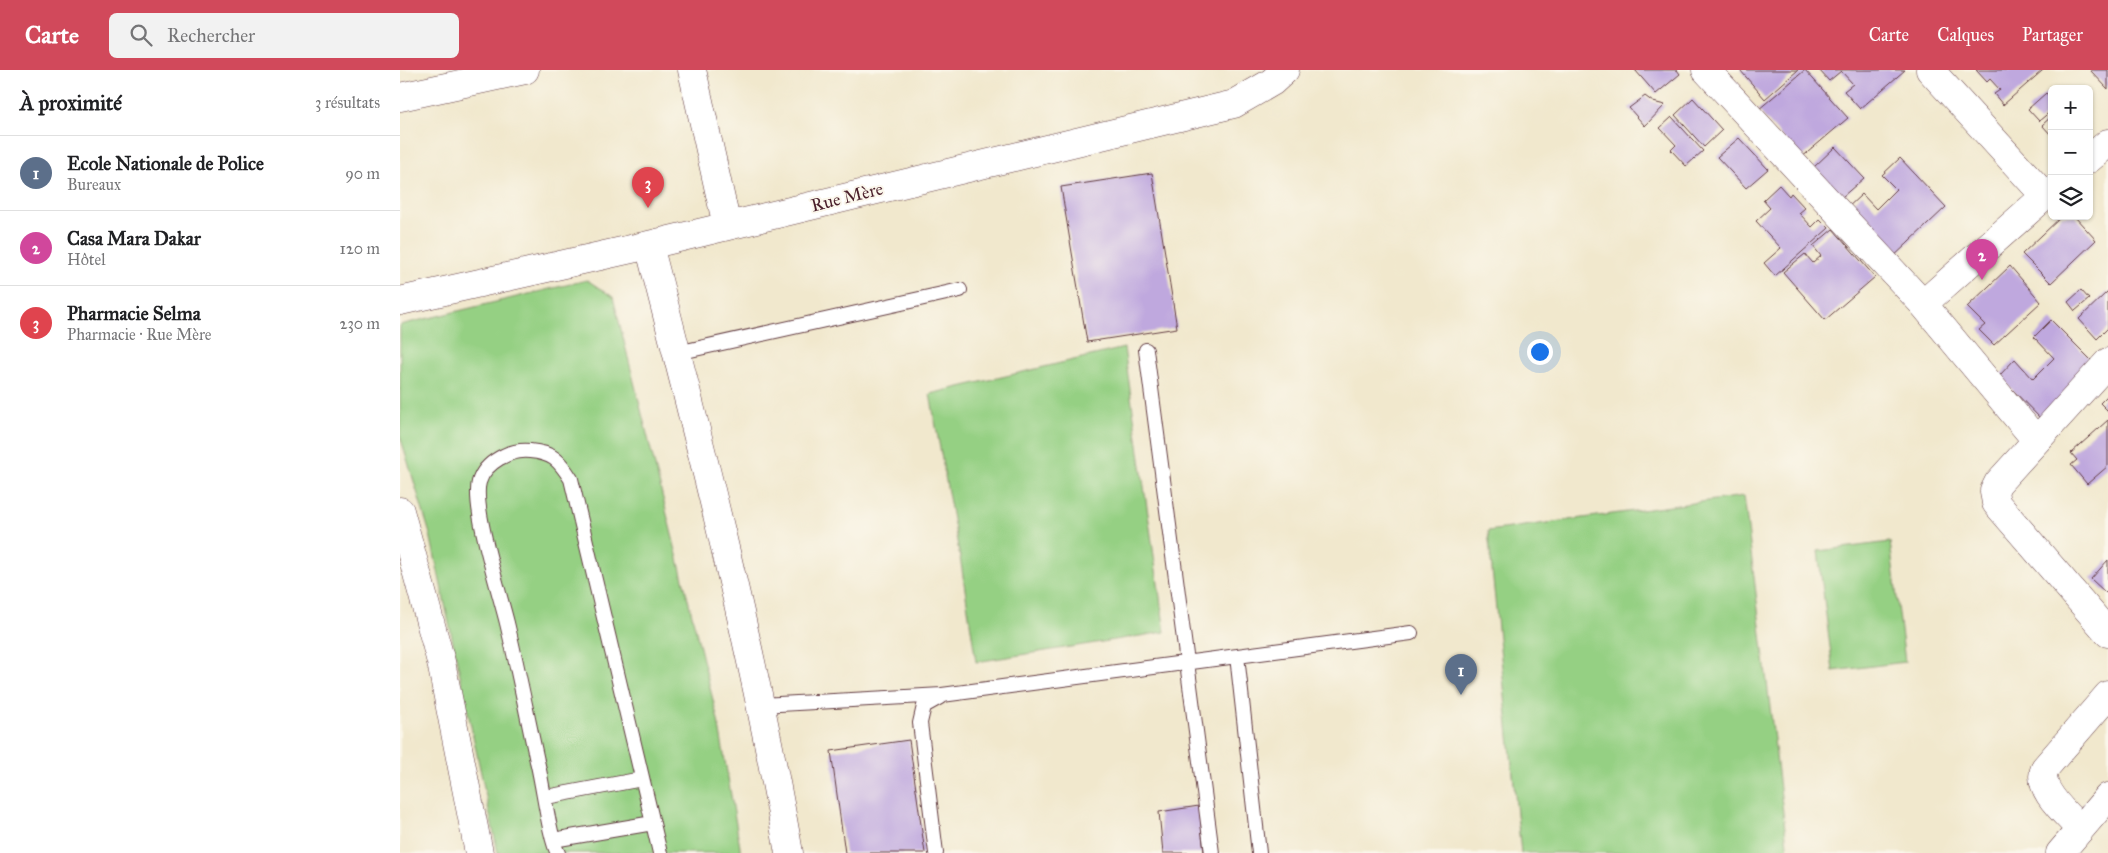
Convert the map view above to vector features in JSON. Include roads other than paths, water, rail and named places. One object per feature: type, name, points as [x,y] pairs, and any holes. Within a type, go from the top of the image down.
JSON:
[{"type":"street","points":[[400,97],[525,70]]},
{"type":"street","points":[[692,70],[727,226]]},
{"type":"street","name":"Rue Mère","points":[[400,301],[650,245],[1234,104],[1272,82],[1285,70]]},
{"type":"street","points":[[1706,70],[1923,304],[2036,440]]},
{"type":"street","points":[[1923,304],[2048,193],[1930,70]]},
{"type":"street","points":[[2093,156],[2108,144]]},
{"type":"street","points":[[650,245],[721,526],[761,705],[789,853]]},
{"type":"street","points":[[2108,362],[2036,440],[1998,483],[1994,491],[1996,503],[2108,633]]},
{"type":"street","points":[[400,511],[441,662],[479,853]]},
{"type":"street","points":[[2080,829],[2050,794],[2044,784],[2042,775],[2045,768],[2108,695]]},
{"type":"street","points":[[2060,853],[2108,797]]},
{"type":"lane","points":[[677,353],[960,290]]},
{"type":"lane","points":[[1146,350],[1212,853]]},
{"type":"lane","points":[[653,823],[555,847],[546,797],[478,509],[479,483],[489,465],[502,457],[526,451],[545,452],[560,462],[571,479],[642,779],[653,823],[660,853]]},
{"type":"lane","points":[[761,705],[942,695],[1411,633]]},
{"type":"lane","points":[[1237,656],[1260,853]]},
{"type":"lane","points":[[936,853],[920,724],[924,706],[942,695]]},
{"type":"lane","points":[[546,797],[642,779]]},
{"type":"place","name":"Pharmacie Selma","points":[[648,208]]},
{"type":"place","name":"Casa Mara Dakar","points":[[1982,280]]},
{"type":"place","name":"Ecole Nationale de Police","points":[[1461,695]]}]
